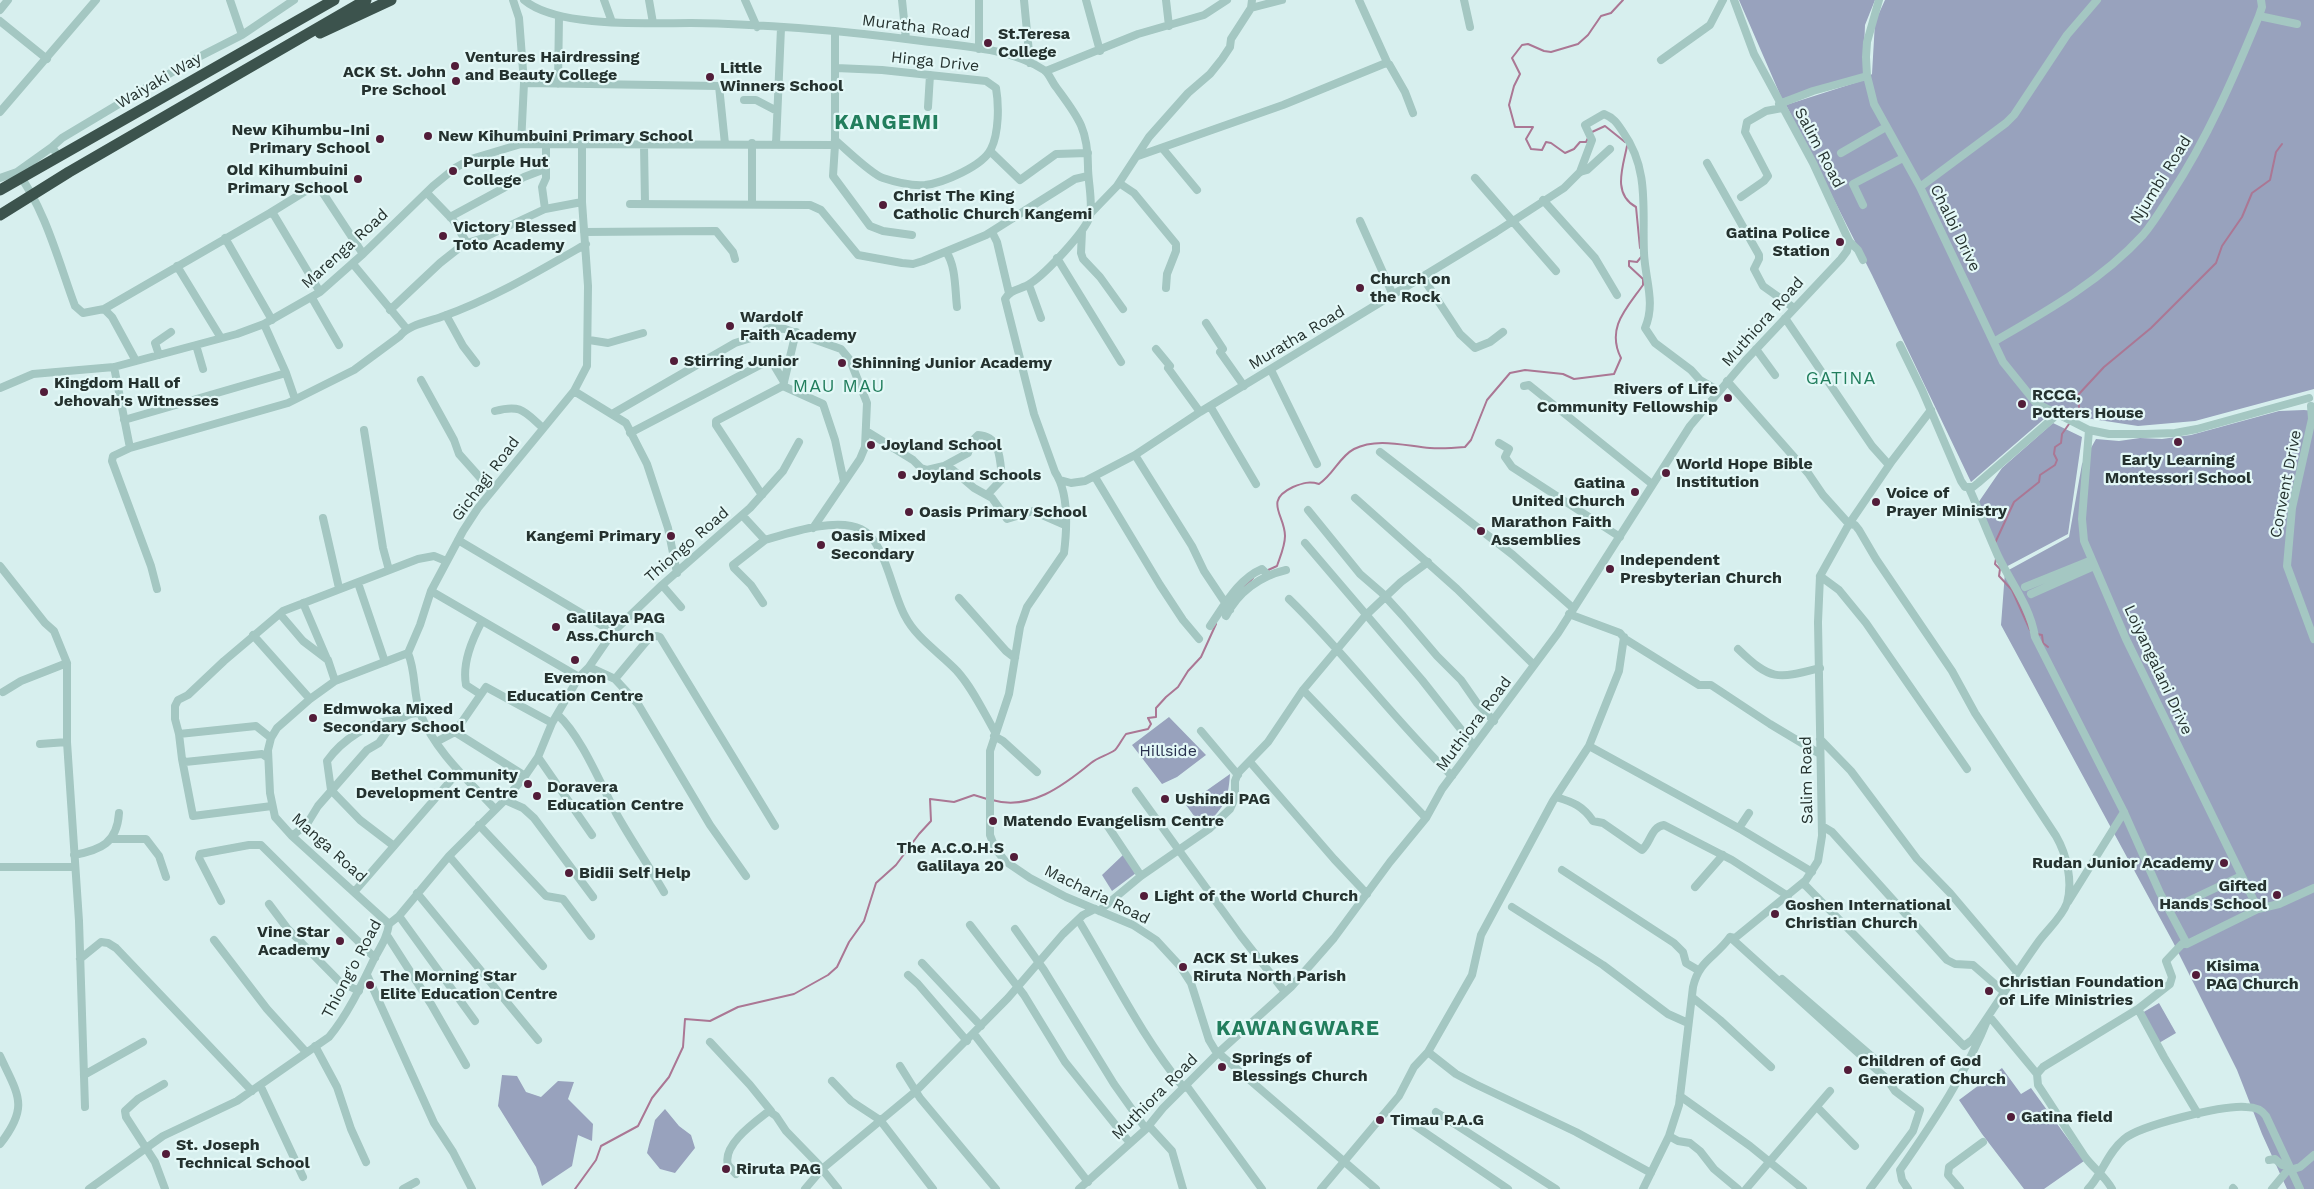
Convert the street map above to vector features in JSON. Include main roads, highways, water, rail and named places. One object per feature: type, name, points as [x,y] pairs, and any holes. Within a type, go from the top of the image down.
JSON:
[{"type":"highway","points":[[286,28],[318,0]]},
{"type":"highway","name":"Waiyaki Way","points":[[0,190],[19,175],[56,152],[180,88],[334,0]]},
{"type":"highway","name":"Waiyaki Way","points":[[0,216],[188,102],[366,0]]},
{"type":"highway","name":"Waiyaki Way","points":[[269,57],[391,0]]},
{"type":"highway","points":[[180,88],[188,102]]},
{"type":"waterway","points":[[1588,138],[1586,142],[1580,142],[1574,149],[1565,153],[1551,143],[1546,142],[1542,150],[1531,149],[1526,139],[1533,127],[1515,127],[1509,105],[1514,86],[1520,74],[1512,58],[1522,45],[1528,44],[1551,52],[1578,44],[1588,35],[1601,16],[1611,13],[1623,0]]},
{"type":"waterway","points":[[1592,132],[1605,126],[1625,142]]},
{"type":"waterway","points":[[2079,407],[2078,395],[2104,367],[2151,328],[2216,263],[2222,246],[2242,217],[2252,193],[2270,180],[2276,152],[2282,144]]},
{"type":"waterway","points":[[1627,146],[1621,179],[1622,188],[1629,202],[1636,207],[1640,248]]},
{"type":"waterway","points":[[1266,571],[1277,566],[1284,544],[1284,528],[1277,503],[1279,498],[1284,492],[1300,484],[1319,484],[1344,456],[1354,449],[1363,445],[1382,443],[1434,448],[1465,447],[1471,440],[1487,400],[1510,373],[1525,370],[1563,374],[1574,379],[1614,374],[1621,358],[1617,347],[1617,328],[1620,319],[1643,285],[1643,279],[1629,266],[1629,261],[1637,262],[1642,256]]},
{"type":"waterway","points":[[1995,543],[2014,502],[2039,482],[2040,475],[2055,465],[2057,460],[2054,454],[2055,447],[2061,443],[2062,434],[2069,424]]},
{"type":"waterway","points":[[1996,559],[1995,564],[2000,569],[1999,576],[2012,590],[2030,630]]},
{"type":"waterway","points":[[1244,587],[1253,578]]},
{"type":"waterway","points":[[992,800],[1006,803],[1020,802],[1045,794],[1069,780],[1094,761],[1115,750],[1126,734],[1148,729],[1151,724],[1148,718],[1156,717],[1156,708],[1178,687],[1188,671],[1201,657],[1216,624]]},
{"type":"waterway","points":[[2037,634],[2042,635],[2043,643],[2048,647]]},
{"type":"waterway","points":[[575,1189],[596,1160],[601,1146],[638,1126],[652,1098],[669,1077],[683,1047],[685,1019],[710,1021],[738,1007],[794,994],[828,975],[837,967],[849,942],[864,921],[876,883],[896,865],[931,821],[930,799],[954,802],[974,795],[987,799]]},
{"type":"place","name":"St.Teresa College","points":[[988,43]]},
{"type":"place","name":"Ventures Hairdressing and Beauty College","points":[[455,66]]},
{"type":"place","name":"Little Winners School","points":[[710,77]]},
{"type":"place","name":"ACK St. John Pre School","points":[[456,81]]},
{"type":"place","name":"New Kihumbuini Primary School","points":[[428,136]]},
{"type":"place","name":"New Kihumbu-Ini Primary School","points":[[380,139]]},
{"type":"place","name":"Purple Hut College","points":[[453,171]]},
{"type":"place","name":"Old Kihumbuini Primary School","points":[[358,179]]},
{"type":"place","name":"Christ The King Catholic Church Kangemi","points":[[883,205]]},
{"type":"place","name":"Victory Blessed Toto Academy","points":[[443,236]]},
{"type":"place","name":"Gatina Police Station","points":[[1840,242]]},
{"type":"place","name":"Church on the Rock","points":[[1360,288]]},
{"type":"place","name":"Wardolf Faith Academy","points":[[730,326]]},
{"type":"place","name":"Stirring Junior","points":[[674,361]]},
{"type":"place","name":"Shinning Junior Academy","points":[[842,363]]},
{"type":"place","name":"Kingdom Hall of Jehovah's Witnesses","points":[[44,392]]},
{"type":"place","name":"Rivers of Life Community Fellowship","points":[[1728,398]]},
{"type":"place","name":"RCCG, Potters House","points":[[2022,404]]},
{"type":"place","name":"Early Learning Montessori School","points":[[2178,442]]},
{"type":"place","name":"Joyland School","points":[[871,445]]},
{"type":"place","name":"World Hope Bible Institution","points":[[1666,473]]},
{"type":"place","name":"Joyland Schools","points":[[902,475]]},
{"type":"place","name":"Gatina United Church","points":[[1635,492]]},
{"type":"place","name":"Voice of Prayer Ministry","points":[[1876,502]]},
{"type":"place","name":"Oasis Primary School","points":[[909,512]]},
{"type":"place","name":"Marathon Faith Assemblies","points":[[1481,531]]},
{"type":"place","name":"Kangemi Primary","points":[[671,536]]},
{"type":"place","name":"Oasis Mixed Secondary","points":[[821,545]]},
{"type":"place","name":"Independent Presbyterian Church","points":[[1610,569]]},
{"type":"place","name":"Galilaya PAG Ass.Church","points":[[556,627]]},
{"type":"place","name":"Evemon Education Centre","points":[[575,660]]},
{"type":"place","name":"Edmwoka Mixed Secondary School","points":[[313,718]]},
{"type":"place","name":"Bethel Community Development Centre","points":[[528,784]]},
{"type":"place","name":"Doravera Education Centre","points":[[537,796]]},
{"type":"place","name":"Ushindi PAG","points":[[1165,799]]},
{"type":"place","name":"Matendo Evangelism Centre","points":[[993,821]]},
{"type":"place","name":"The A.C.O.H.S Galilaya 20","points":[[1014,857]]},
{"type":"place","name":"Rudan Junior Academy","points":[[2224,863]]},
{"type":"place","name":"Bidii Self Help","points":[[569,873]]},
{"type":"place","name":"Gifted Hands School","points":[[2277,895]]},
{"type":"place","name":"Light of the World Church","points":[[1144,896]]},
{"type":"place","name":"Goshen International Christian Church","points":[[1775,914]]},
{"type":"place","name":"Vine Star Academy","points":[[340,941]]},
{"type":"place","name":"ACK St Lukes Riruta North Parish","points":[[1183,967]]},
{"type":"place","name":"Kisima PAG Church","points":[[2196,975]]},
{"type":"place","name":"The Morning Star Elite Education Centre","points":[[370,985]]},
{"type":"place","name":"Christian Foundation of Life Ministries","points":[[1989,991]]},
{"type":"place","name":"Springs of Blessings Church","points":[[1222,1067]]},
{"type":"place","name":"Children of God Generation Church","points":[[1848,1070]]},
{"type":"place","name":"Gatina field","points":[[2011,1117]]},
{"type":"place","name":"Timau P.A.G","points":[[1380,1120]]},
{"type":"place","name":"St. Joseph Technical School","points":[[166,1154]]},
{"type":"place","name":"Riruta PAG","points":[[726,1169]]},
{"type":"district","name":"KANGEMI","points":[[887,123]]},
{"type":"district","name":"GATINA","points":[[1841,379]]},
{"type":"district","name":"MAU MAU","points":[[839,387]]},
{"type":"district","name":"KAWANGWARE","points":[[1298,1029]]},
{"type":"park label","name":"Hillside","points":[[1168,751]]}]
